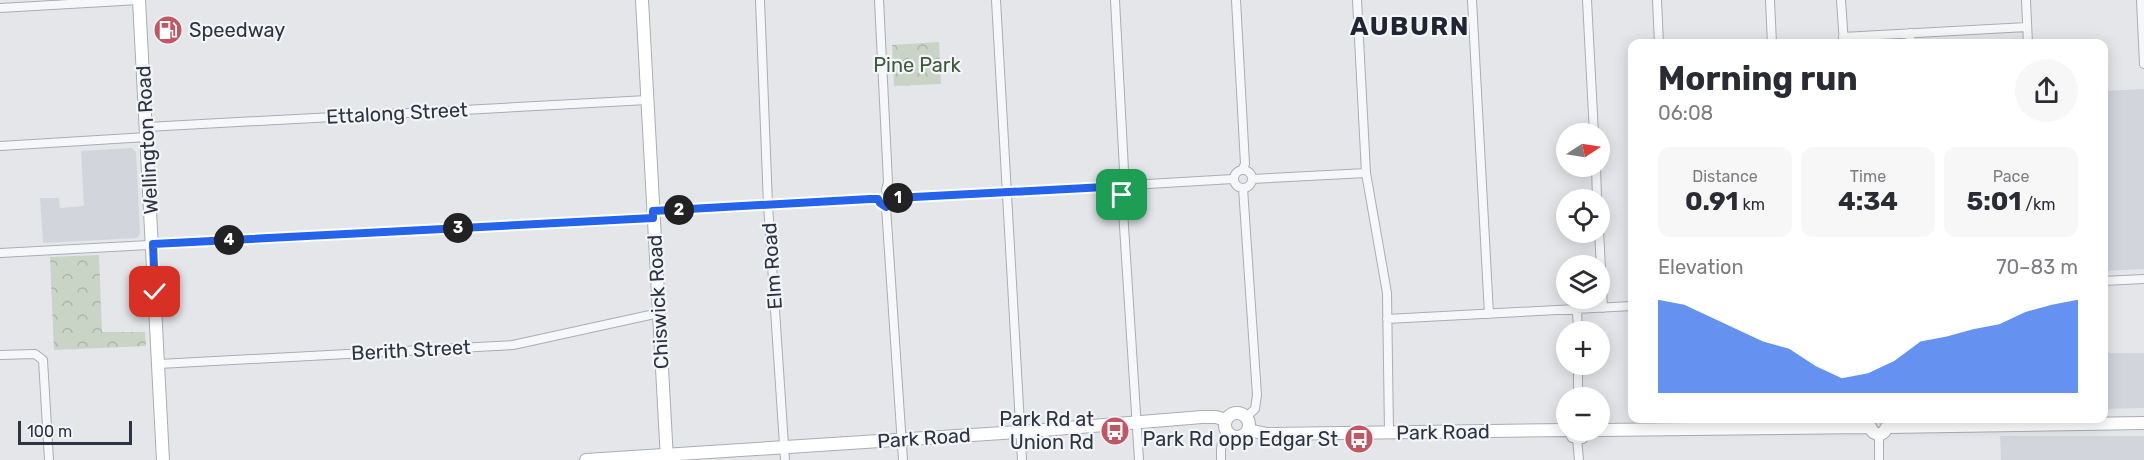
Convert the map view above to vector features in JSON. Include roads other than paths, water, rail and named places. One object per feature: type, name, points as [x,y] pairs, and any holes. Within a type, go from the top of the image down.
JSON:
[{"type":"street","points":[[0,8],[139,0]]},
{"type":"street","name":"Wellington Road","points":[[139,0],[163,460]]},
{"type":"street","name":"Chiswick Road","points":[[642,0],[667,458]]},
{"type":"street","name":"Elm Road","points":[[760,0],[768,205],[785,454]]},
{"type":"street","points":[[879,0],[888,182],[886,190]]},
{"type":"street","points":[[996,0],[1022,460]]},
{"type":"street","points":[[1115,0],[1124,170],[1112,186],[1114,192],[1122,195],[1128,193],[1131,185]]},
{"type":"street","points":[[1233,179],[1245,164],[1236,0]]},
{"type":"street","points":[[1357,0],[1366,173],[1387,293],[1389,432]]},
{"type":"street","points":[[1472,0],[1489,314]]},
{"type":"street","points":[[1587,0],[1593,123]]},
{"type":"street","points":[[1657,0],[1659,39]]},
{"type":"street","points":[[1770,0],[1772,39]]},
{"type":"street","points":[[1841,0],[1843,39]]},
{"type":"street","points":[[2025,0],[2028,39]]},
{"type":"street","points":[[2141,0],[2144,64]]},
{"type":"street","points":[[1853,39],[1910,33],[2027,27]]},
{"type":"street","points":[[1910,33],[1910,39]]},
{"type":"street","name":"Ettalong Street","points":[[0,146],[147,132],[647,100]]},
{"type":"street","points":[[1242,170],[1250,174],[1252,179]]},
{"type":"street","points":[[1252,179],[1366,173]]},
{"type":"street","points":[[1121,176],[1127,178],[1131,185]]},
{"type":"street","points":[[1131,185],[1233,179]]},
{"type":"street","points":[[1233,179],[1238,187],[1243,188],[1248,186],[1252,179]]},
{"type":"street","points":[[895,198],[1112,186]]},
{"type":"street","points":[[1243,188],[1257,395],[1255,409],[1246,417]]},
{"type":"street","points":[[878,199],[880,193],[886,190],[892,192],[895,198]]},
{"type":"street","points":[[1122,195],[1139,460]]},
{"type":"street","points":[[886,207],[893,203],[895,198]]},
{"type":"street","points":[[0,254],[653,215],[768,205],[878,199]]},
{"type":"street","points":[[878,199],[886,207]]},
{"type":"street","points":[[886,207],[903,460]]},
{"type":"street","points":[[2108,281],[2144,279]]},
{"type":"street","points":[[1610,308],[1628,306]]},
{"type":"street","points":[[1387,319],[1590,309]]},
{"type":"street","points":[[1577,310],[1578,321]]},
{"type":"street","name":"Berith Street","points":[[159,364],[513,345],[659,313]]},
{"type":"street","points":[[0,355],[35,354],[43,360],[49,460]]},
{"type":"street","points":[[1235,412],[1246,417],[1249,423],[1248,430],[1239,436],[1228,433],[1225,428],[1226,420],[1235,412]]},
{"type":"street","name":"Park Road","points":[[586,460],[785,454],[902,440],[1202,417],[1226,420]]},
{"type":"street","points":[[1610,430],[2144,423]]},
{"type":"street","points":[[1878,425],[1879,460]]},
{"type":"street","name":"Park Road","points":[[1248,430],[1267,434],[1556,432]]},
{"type":"street","points":[[1221,460],[1221,444],[1228,433]]},
{"type":"street","points":[[1576,441],[1579,460]]},
{"type":"place","name":"Speedway","points":[[168,30]]},
{"type":"place","name":"Park Rd at Union Rd","points":[[1115,431]]},
{"type":"place","name":"Park Rd opp Edgar St","points":[[1359,439]]},
{"type":"district","name":"AUBURN","points":[[1410,26]]},
{"type":"park label","name":"Pine Park","points":[[917,65]]}]
